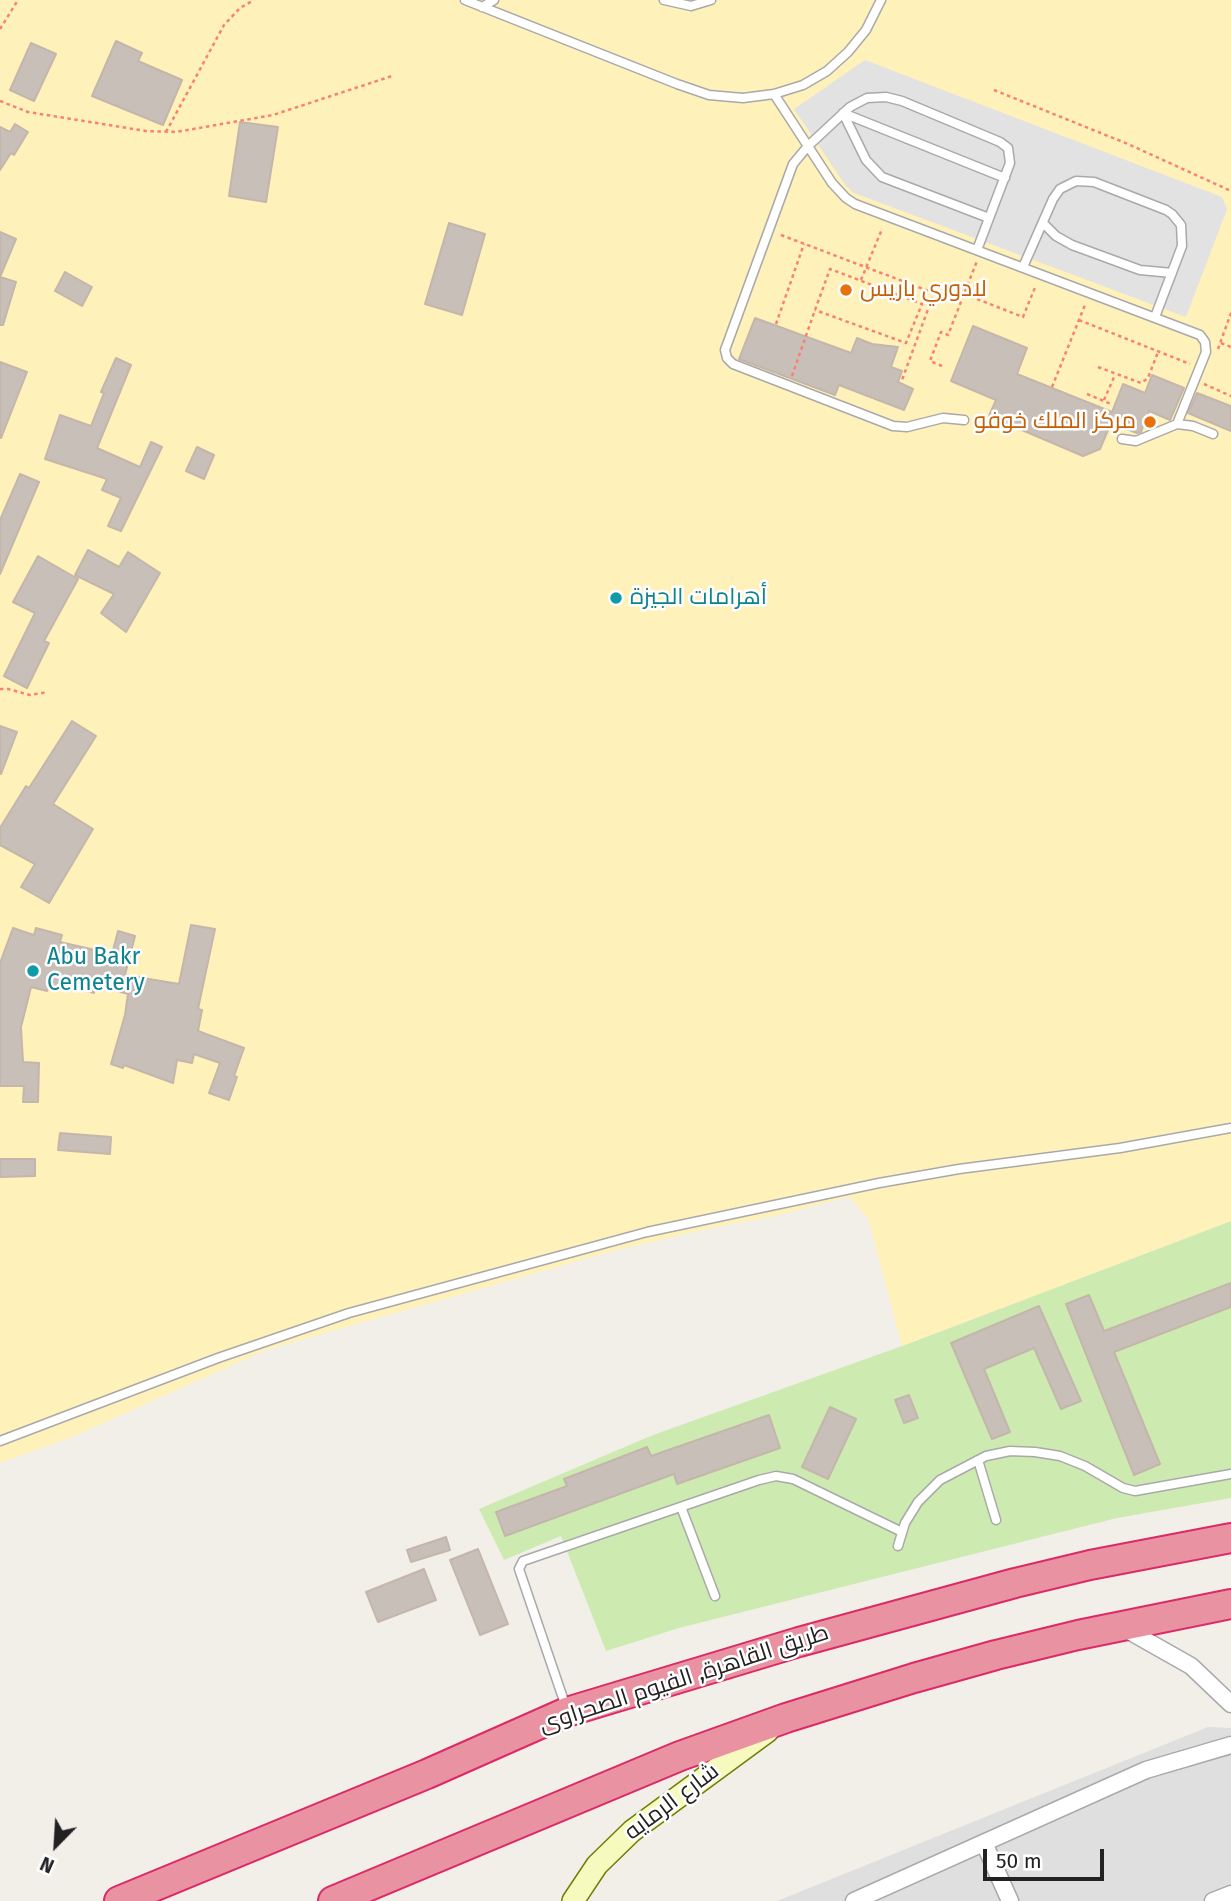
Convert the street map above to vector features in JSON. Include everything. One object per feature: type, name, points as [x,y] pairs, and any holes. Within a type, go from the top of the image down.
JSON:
[{"type":"highway","name":"طريق القاهرة, الفيوم الصحراوى","points":[[119,1901],[427,1774],[567,1712],[811,1638],[1015,1583],[1103,1562],[1231,1538]]},
{"type":"highway","points":[[333,1901],[680,1756],[786,1718],[961,1665],[1119,1626],[1231,1604]]},
{"type":"street","points":[[1119,1626],[1191,1666],[1231,1704]]},
{"type":"street","name":"شارع الرمايه","points":[[573,1901],[597,1866],[632,1831],[786,1718]]},
{"type":"street","points":[[854,1901],[1146,1770],[1231,1745]]},
{"type":"street","points":[[984,1843],[1010,1901]]},
{"type":"street","points":[[1213,1901],[1231,1895]]},
{"type":"lane","points":[[464,0],[709,95],[743,99],[774,94],[803,85],[827,71],[848,52],[866,30],[881,0]]},
{"type":"lane","points":[[482,7],[494,0]]},
{"type":"lane","points":[[664,0],[691,6],[711,0]]},
{"type":"lane","points":[[774,94],[838,192],[855,204],[1155,317],[1203,338],[1206,352],[1177,424]]},
{"type":"lane","points":[[964,420],[936,418],[907,427],[897,427],[733,364],[725,354],[790,172],[808,146],[843,113],[867,98],[886,97],[902,101],[1005,144],[1011,158],[979,251]]},
{"type":"lane","points":[[843,113],[1005,178]]},
{"type":"lane","points":[[843,113],[866,160],[882,177],[989,218]]},
{"type":"lane","points":[[1023,267],[1060,190],[1070,183],[1082,180],[1094,183],[1166,210],[1177,219],[1183,232],[1182,246],[1155,317]]},
{"type":"lane","points":[[1043,223],[1056,236],[1072,244],[1140,271],[1172,273]]},
{"type":"lane","points":[[1122,439],[1136,441],[1177,424],[1213,434]]},
{"type":"lane","points":[[0,1441],[218,1358],[349,1313],[634,1235],[879,1183],[959,1169],[1132,1146],[1231,1128]]},
{"type":"lane","points":[[898,1546],[902,1532],[918,1502],[940,1480],[978,1460],[1010,1451],[1060,1456],[1085,1466],[1123,1488],[1135,1491],[1231,1474]]},
{"type":"lane","points":[[978,1460],[996,1520]]},
{"type":"lane","points":[[567,1712],[519,1572],[519,1564],[525,1559],[759,1480],[785,1477],[902,1532]]},
{"type":"lane","points":[[681,1507],[715,1597]]},
{"type":"path","points":[[0,29],[18,0]]},
{"type":"path","points":[[166,132],[224,25],[240,8],[254,0]]},
{"type":"path","points":[[0,101],[28,112],[166,132],[263,117],[392,76]]},
{"type":"path","points":[[994,90],[1128,144],[1231,191]]},
{"type":"path","points":[[768,231],[934,293],[902,380]]},
{"type":"path","points":[[861,280],[879,235]]},
{"type":"path","points":[[776,324],[804,244]]},
{"type":"path","points":[[942,366],[930,361],[942,332],[948,335],[979,251]]},
{"type":"path","points":[[788,385],[815,310],[830,269],[922,304],[906,343],[815,310]]},
{"type":"path","points":[[964,294],[1023,317],[1040,274]]},
{"type":"path","points":[[1052,387],[1090,292]]},
{"type":"path","points":[[1079,320],[1190,364]]},
{"type":"path","points":[[1221,342],[1231,346]]},
{"type":"path","points":[[1098,367],[1138,383],[1144,382],[1158,352]]},
{"type":"path","points":[[1104,401],[1115,374]]},
{"type":"path","points":[[1194,381],[1231,396]]},
{"type":"path","points":[[1087,394],[1111,404]]},
{"type":"path","points":[[0,689],[30,695],[48,692]]},
{"type":"shaded area","points":[[865,60],[1222,197],[1227,209],[1186,317],[854,193],[846,186],[794,109]]},
{"type":"shaded area","points":[[1208,1727],[1231,1728],[1231,1901],[777,1901]]},
{"type":"green space","points":[[1231,1221],[1231,1498],[1117,1518],[679,1628],[606,1651],[561,1536],[504,1560],[479,1509],[653,1435],[902,1346]]},
{"type":"sand","name":"أهرامات الجيزة","points":[[0,0],[1231,0],[1231,1221],[902,1346],[868,1218],[849,1197],[609,1252],[266,1350],[72,1437],[0,1463]]},
{"type":"building","points":[[116,41],[142,53],[138,61],[182,80],[163,125],[92,96]]},
{"type":"building","points":[[31,43],[56,54],[34,101],[10,90]]},
{"type":"building","points":[[240,122],[278,127],[266,202],[229,196]]},
{"type":"building","points":[[15,124],[28,132],[14,155],[11,153],[0,170],[0,127],[10,132]]},
{"type":"building","points":[[449,223],[485,234],[462,315],[425,304]]},
{"type":"building","points":[[0,232],[16,239],[0,277]]},
{"type":"building","points":[[65,272],[92,287],[82,306],[55,291]]},
{"type":"building","points":[[0,277],[16,282],[3,325],[0,325]]},
{"type":"building","points":[[755,318],[851,353],[857,338],[872,344],[898,347],[891,367],[902,371],[898,382],[913,389],[904,410],[839,385],[835,395],[739,359]]},
{"type":"building","points":[[973,326],[1027,348],[1017,374],[1112,412],[1123,384],[1145,393],[1152,375],[1184,388],[1170,420],[1149,411],[1141,432],[1137,433],[1111,423],[1100,449],[1083,456],[989,416],[996,400],[951,381]]},
{"type":"building","points":[[116,358],[131,365],[97,448],[140,467],[151,442],[162,447],[121,531],[108,526],[121,498],[102,490],[107,479],[45,459],[60,415],[91,426],[104,393],[101,392]]},
{"type":"building","points":[[0,362],[27,372],[1,438],[0,438]]},
{"type":"building","points":[[1197,393],[1231,406],[1231,431],[1188,413]]},
{"type":"building","points":[[197,447],[214,455],[204,479],[186,471]]},
{"type":"building","points":[[20,474],[39,482],[0,574],[0,520]]},
{"type":"building","points":[[88,550],[119,567],[128,552],[160,573],[126,632],[101,613],[114,594],[75,575]]},
{"type":"building","points":[[38,556],[78,579],[44,641],[49,643],[27,688],[4,676],[35,613],[13,602]]},
{"type":"building","points":[[72,721],[96,736],[53,804],[93,829],[49,903],[21,887],[35,864],[0,845],[0,828]]},
{"type":"building","points":[[0,726],[17,732],[1,774],[0,773]]},
{"type":"building","points":[[191,925],[215,929],[198,1009],[202,1010],[198,1031],[244,1048],[229,1100],[209,1093],[220,1063],[194,1054],[192,1063],[177,1060],[173,1083],[124,1065],[123,1068],[111,1064],[128,994],[95,985],[94,993],[69,987],[68,990],[49,986],[47,991],[31,987],[21,1027],[23,1062],[39,1063],[38,1102],[23,1102],[24,1086],[0,1086],[0,963],[13,928],[34,935],[36,928],[62,935],[60,942],[112,954],[118,931],[135,936],[125,975],[179,984]]},
{"type":"building","points":[[60,1133],[111,1137],[110,1154],[58,1150]]},
{"type":"building","points":[[0,1159],[35,1159],[35,1176],[0,1177]]},
{"type":"building","points":[[1231,1283],[1231,1307],[1114,1352],[1160,1464],[1134,1475],[1066,1304],[1089,1295],[1104,1331]]},
{"type":"building","points":[[1039,1306],[1081,1401],[1061,1409],[1034,1348],[984,1369],[1010,1432],[992,1439],[951,1343]]},
{"type":"building","points":[[909,1395],[918,1418],[904,1423],[895,1400]]},
{"type":"building","points":[[830,1407],[856,1419],[828,1479],[802,1467]]},
{"type":"building","points":[[769,1415],[780,1448],[677,1484],[674,1474],[505,1536],[496,1512],[567,1486],[564,1479],[647,1447],[651,1456]]},
{"type":"building","points":[[446,1537],[450,1550],[411,1562],[407,1550]]},
{"type":"building","points":[[478,1549],[508,1624],[480,1635],[450,1560]]},
{"type":"building","points":[[424,1569],[436,1600],[378,1622],[366,1592]]},
{"type":"place","name":"لادوري باريس","points":[[846,290]]},
{"type":"place","name":"مركز الملك خوفو","points":[[1150,422]]},
{"type":"place","name":"أهرامات الجيزة","points":[[616,598]]},
{"type":"place","name":"Abu Bakr Cemetery","points":[[33,971]]}]
